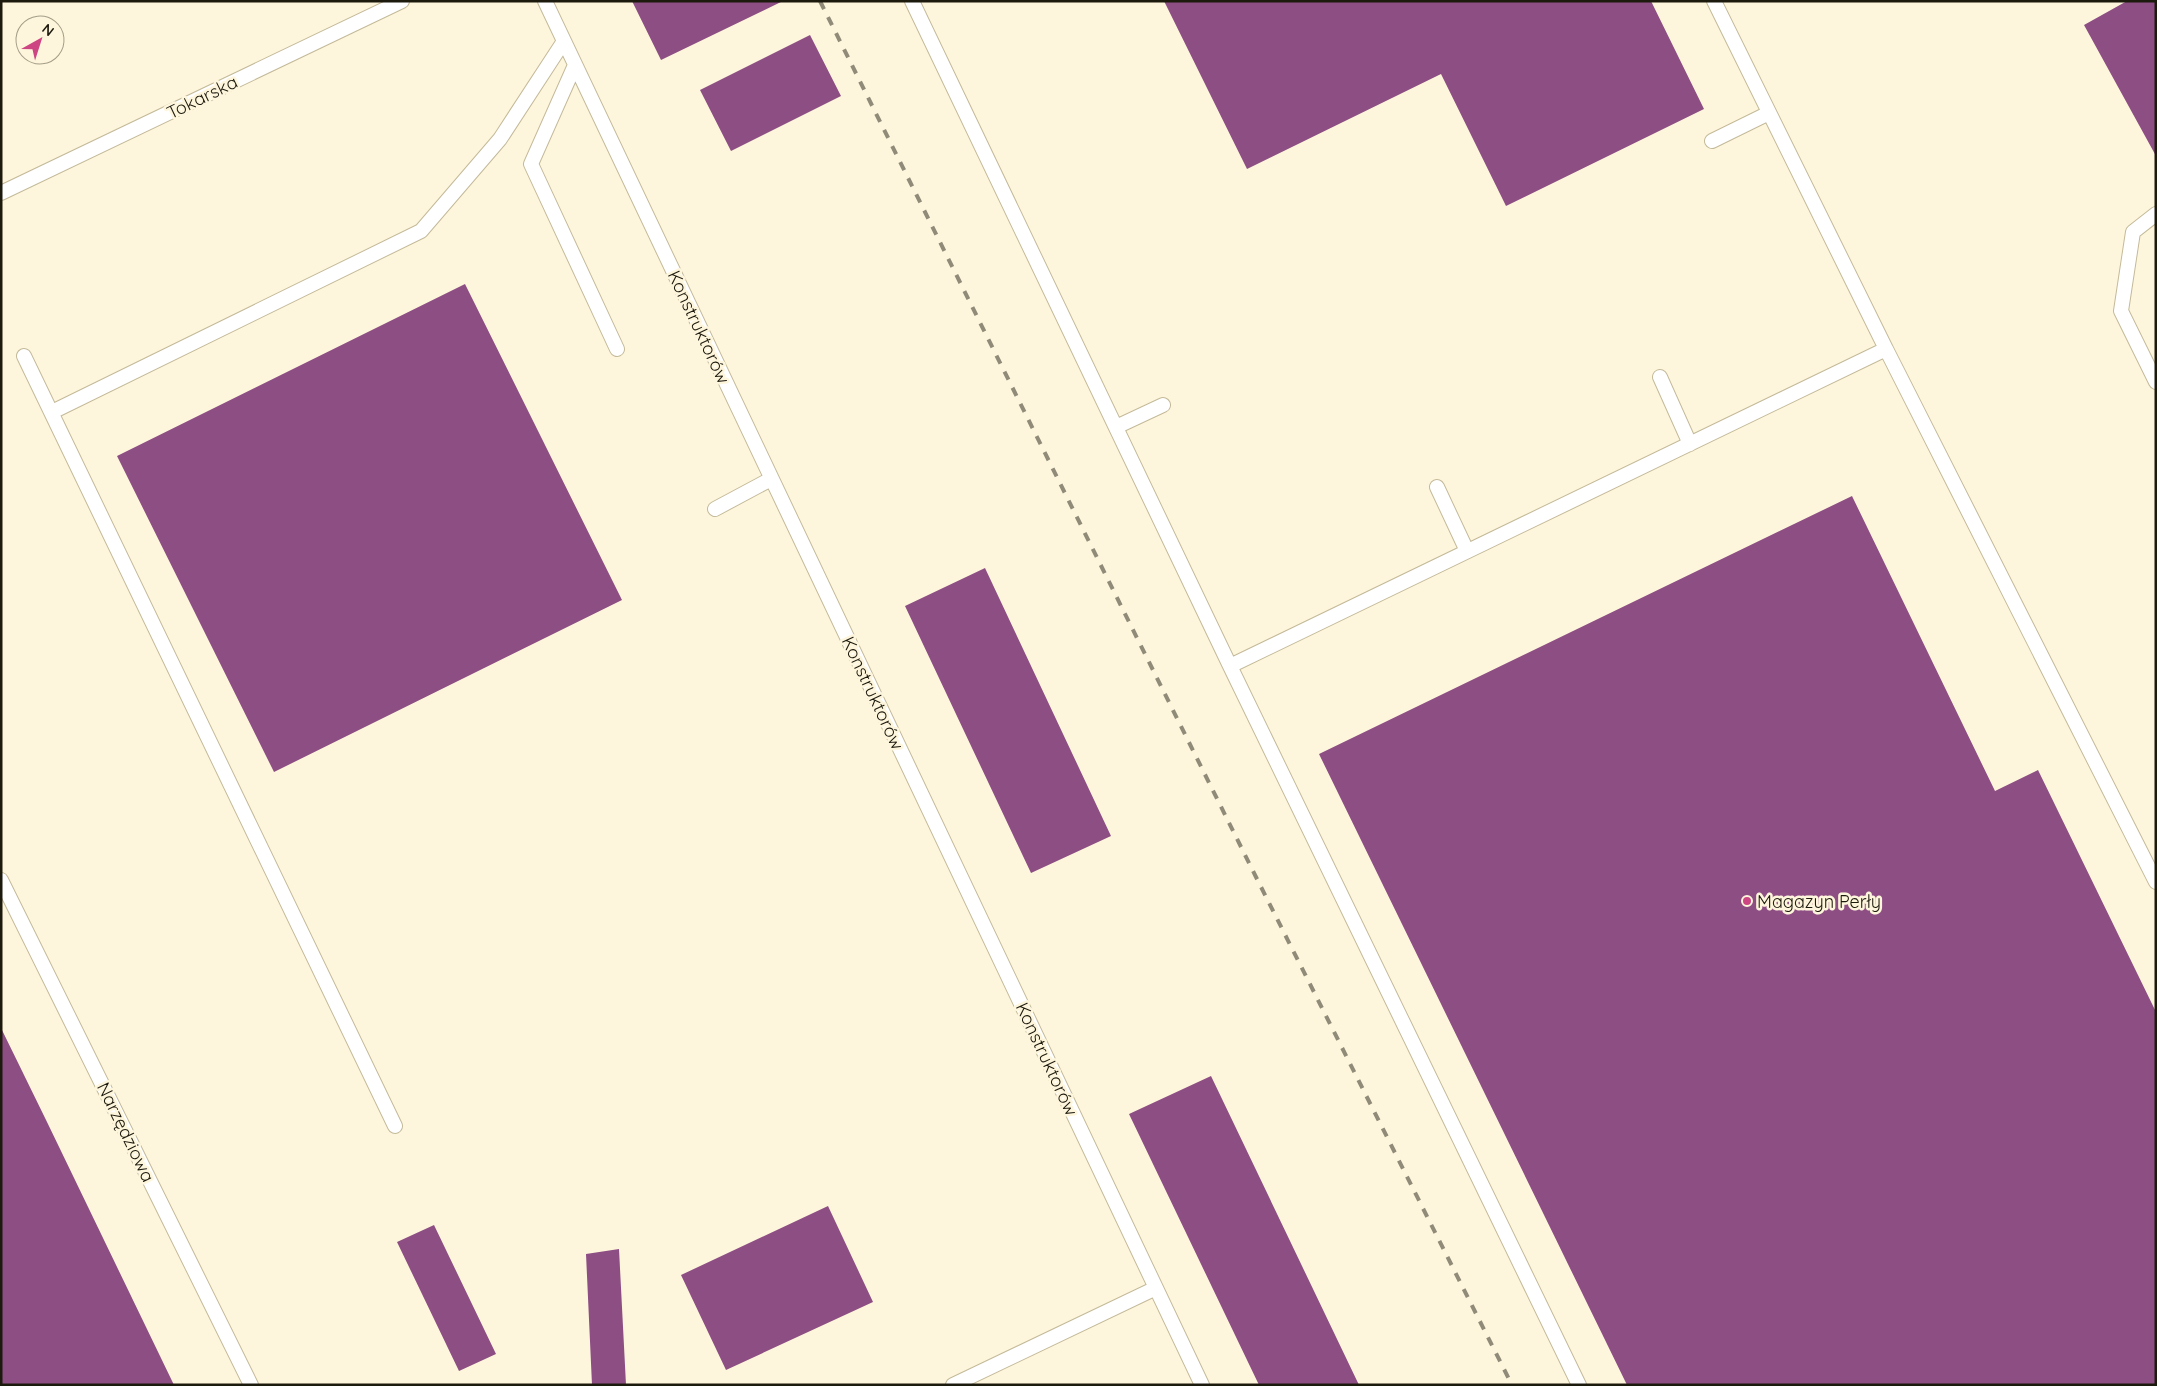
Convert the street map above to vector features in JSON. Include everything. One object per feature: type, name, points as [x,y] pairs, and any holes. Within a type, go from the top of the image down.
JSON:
[{"type":"lane","name":"Tokarska","points":[[1,193],[402,1]]},
{"type":"lane","name":"Konstruktorów","points":[[545,1],[1202,1385]]},
{"type":"lane","points":[[912,1],[1230,666],[1579,1385]]},
{"type":"lane","points":[[1714,1],[1886,350],[2156,882]]},
{"type":"lane","points":[[52,412],[421,231],[500,139],[564,41]]},
{"type":"lane","points":[[575,65],[531,164],[617,349]]},
{"type":"lane","points":[[1712,140],[1769,113]]},
{"type":"lane","points":[[2156,214],[2133,232],[2121,311],[2156,382]]},
{"type":"lane","points":[[1230,666],[1886,350]]},
{"type":"lane","points":[[24,356],[395,1126]]},
{"type":"lane","points":[[1660,377],[1690,444]]},
{"type":"lane","points":[[1116,427],[1163,405]]},
{"type":"lane","points":[[715,508],[771,479]]},
{"type":"lane","points":[[1437,487],[1467,551]]},
{"type":"lane","name":"Narzędziowa","points":[[1,880],[251,1385]]},
{"type":"lane","points":[[953,1385],[1156,1288]]},
{"type":"building","points":[[632,1],[783,1],[661,60]]},
{"type":"building","points":[[1164,1],[1651,1],[1704,109],[1506,206],[1441,74],[1247,169]]},
{"type":"building","points":[[2127,1],[2156,1],[2156,156],[2084,25]]},
{"type":"building","points":[[810,35],[841,96],[731,151],[700,90]]},
{"type":"building","points":[[465,284],[622,600],[274,772],[117,456]]},
{"type":"building","name":"Magazyn Perły","points":[[1852,496],[1995,791],[2038,770],[2156,1012],[2156,1385],[1627,1385],[1319,754]]},
{"type":"building","points":[[985,568],[1111,836],[1031,873],[905,606]]},
{"type":"building","points":[[1,1028],[47,1122],[174,1385],[1,1385]]},
{"type":"building","points":[[1211,1076],[1359,1385],[1259,1385],[1129,1114]]},
{"type":"building","points":[[828,1206],[873,1302],[726,1370],[681,1275]]},
{"type":"building","points":[[434,1225],[496,1354],[459,1371],[397,1242]]},
{"type":"building","points":[[619,1249],[626,1385],[592,1385],[586,1254]]},
{"type":"railway","points":[[820,1],[1256,877],[1512,1385]]},
{"type":"place","name":"Magazyn Perły","points":[[1747,901]]}]
